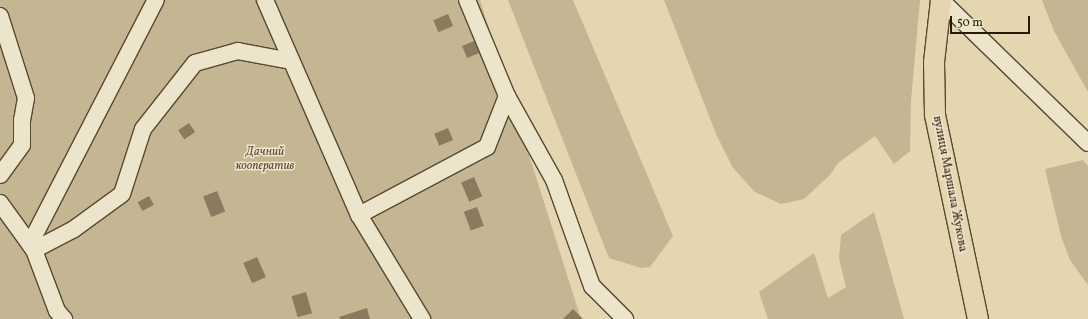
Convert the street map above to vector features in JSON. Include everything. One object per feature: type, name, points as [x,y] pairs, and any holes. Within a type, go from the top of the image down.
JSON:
[{"type":"main road","name":"вулиця Маршала Жукова","points":[[941,0],[933,68],[935,115],[978,319]]},
{"type":"street","points":[[32,248],[35,234],[156,0]]},
{"type":"street","points":[[265,0],[359,214],[422,319]]},
{"type":"street","points":[[467,0],[507,96],[554,180],[592,286],[625,319]]},
{"type":"street","points":[[941,0],[1088,143]]},
{"type":"street","points":[[0,16],[26,98],[22,120],[22,145],[0,175]]},
{"type":"street","points":[[32,248],[74,229],[122,194],[143,129],[195,63],[238,50],[291,61]]},
{"type":"street","points":[[359,214],[487,147],[507,96]]},
{"type":"street","points":[[0,204],[32,248],[57,311],[64,319]]},
{"type":"green space","name":"Дачний кооператив","points":[[0,0],[480,0],[581,319],[0,319]]},
{"type":"green space","points":[[508,0],[573,0],[673,236],[650,267],[641,268],[609,258]]},
{"type":"green space","points":[[664,0],[920,0],[911,101],[910,151],[894,164],[875,136],[838,163],[830,175],[804,199],[781,204],[755,192],[733,168],[716,134]]},
{"type":"green space","points":[[1042,0],[1088,0],[1088,92],[1054,31]]},
{"type":"green space","points":[[1083,160],[1088,166],[1088,285],[1070,260],[1061,236],[1045,169]]},
{"type":"green space","points":[[874,212],[904,319],[768,319],[759,292],[814,253],[828,298],[846,287],[839,259],[841,235]]},
{"type":"building","points":[[448,14],[453,26],[438,32],[433,20]]},
{"type":"building","points":[[474,41],[479,53],[467,58],[462,46]]},
{"type":"building","points":[[189,123],[195,132],[184,139],[178,130]]},
{"type":"building","points":[[448,128],[453,140],[439,146],[434,134]]},
{"type":"building","points":[[474,177],[482,196],[469,202],[461,182]]},
{"type":"building","points":[[217,191],[225,211],[211,217],[203,197]]},
{"type":"building","points":[[149,196],[154,205],[142,211],[138,202]]},
{"type":"building","points":[[477,207],[484,226],[471,231],[464,212]]},
{"type":"building","points":[[257,257],[266,277],[252,283],[243,263]]},
{"type":"building","points":[[306,292],[312,313],[298,317],[292,296]]},
{"type":"building","points":[[367,308],[370,319],[340,319],[339,317]]},
{"type":"building","points":[[573,309],[583,319],[563,319]]}]
